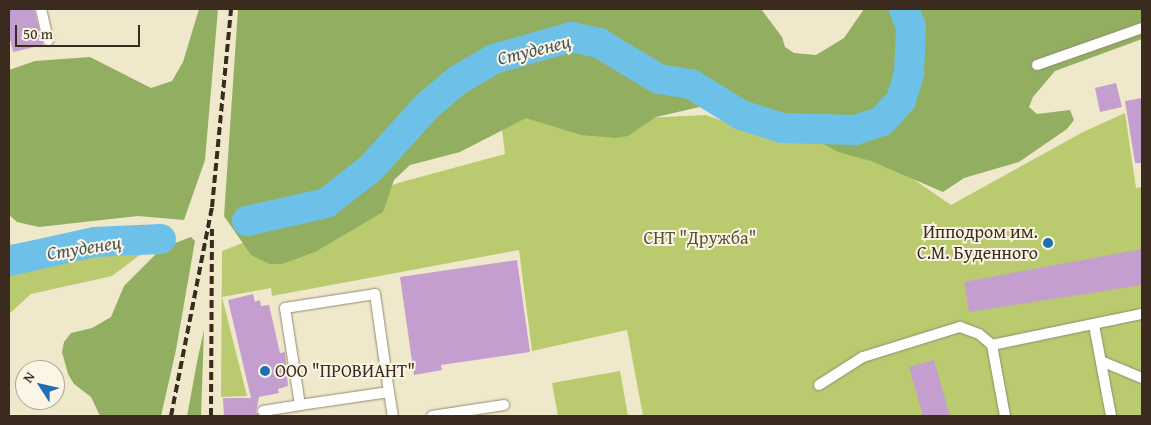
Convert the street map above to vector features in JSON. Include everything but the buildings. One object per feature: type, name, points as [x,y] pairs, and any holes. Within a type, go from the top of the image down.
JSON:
[{"type":"lane","points":[[41,9],[48,40]]},
{"type":"lane","points":[[1037,65],[1142,28]]},
{"type":"lane","points":[[300,406],[285,308],[375,294],[393,416]]},
{"type":"lane","points":[[992,346],[1142,314]]},
{"type":"lane","points":[[1094,325],[1110,416]]},
{"type":"lane","points":[[819,385],[863,357],[960,327],[979,334],[992,346],[1005,416]]},
{"type":"lane","points":[[1101,361],[1142,378]]},
{"type":"lane","points":[[264,411],[390,392]]},
{"type":"lane","points":[[432,416],[504,405]]},
{"type":"green space","points":[[199,9],[218,9],[205,160],[184,220],[138,216],[39,227],[17,222],[9,215],[9,70],[35,61],[90,57],[151,88],[172,81],[183,62]]},
{"type":"green space","points":[[238,9],[761,9],[782,37],[785,47],[794,53],[816,55],[844,38],[864,9],[1142,9],[1142,39],[1055,71],[1033,97],[1029,107],[1037,114],[1070,110],[1074,120],[1067,129],[1019,162],[964,178],[943,192],[871,161],[838,152],[809,136],[704,106],[656,117],[628,136],[616,138],[581,135],[526,118],[460,152],[410,165],[394,180],[383,212],[315,252],[282,264],[270,264],[251,255],[224,216]]},
{"type":"green space","name":"СНТ \"Дружба\"","points":[[498,96],[622,119],[706,115],[757,133],[874,152],[951,205],[1083,132],[1125,113],[1136,188],[1142,187],[1142,416],[643,416],[627,330],[532,351],[519,250],[272,296],[271,288],[222,297],[247,396],[221,397],[222,251],[398,183],[505,154]]},
{"type":"green space","points":[[108,227],[161,239],[112,276],[31,294],[9,314],[9,245]]},
{"type":"green space","points":[[191,237],[195,241],[176,350],[161,416],[100,416],[91,397],[74,384],[68,374],[62,352],[64,342],[71,333],[92,328],[111,317],[124,286],[162,248]]},
{"type":"green space","points":[[204,330],[201,416],[187,416],[198,357]]},
{"type":"green space","points":[[620,371],[628,416],[558,416],[552,383]]},
{"type":"waterway","name":"Студенец","points":[[247,221],[326,203],[371,168],[427,106],[458,80],[494,59],[571,37],[599,43],[659,79],[691,84],[741,115],[782,128],[855,130],[882,121],[901,100],[909,73],[911,27],[904,9]]},
{"type":"waterway","name":"Студенец","points":[[9,261],[94,242],[161,239]]},
{"type":"railway","points":[[171,416],[212,207],[231,9]]},
{"type":"railway","points":[[211,416],[212,229]]},
{"type":"place","name":"Ипподром им. С.М. Буденного","points":[[1048,243]]},
{"type":"place","name":"ООО \"ПРОВИАНТ\"","points":[[265,371]]}]
